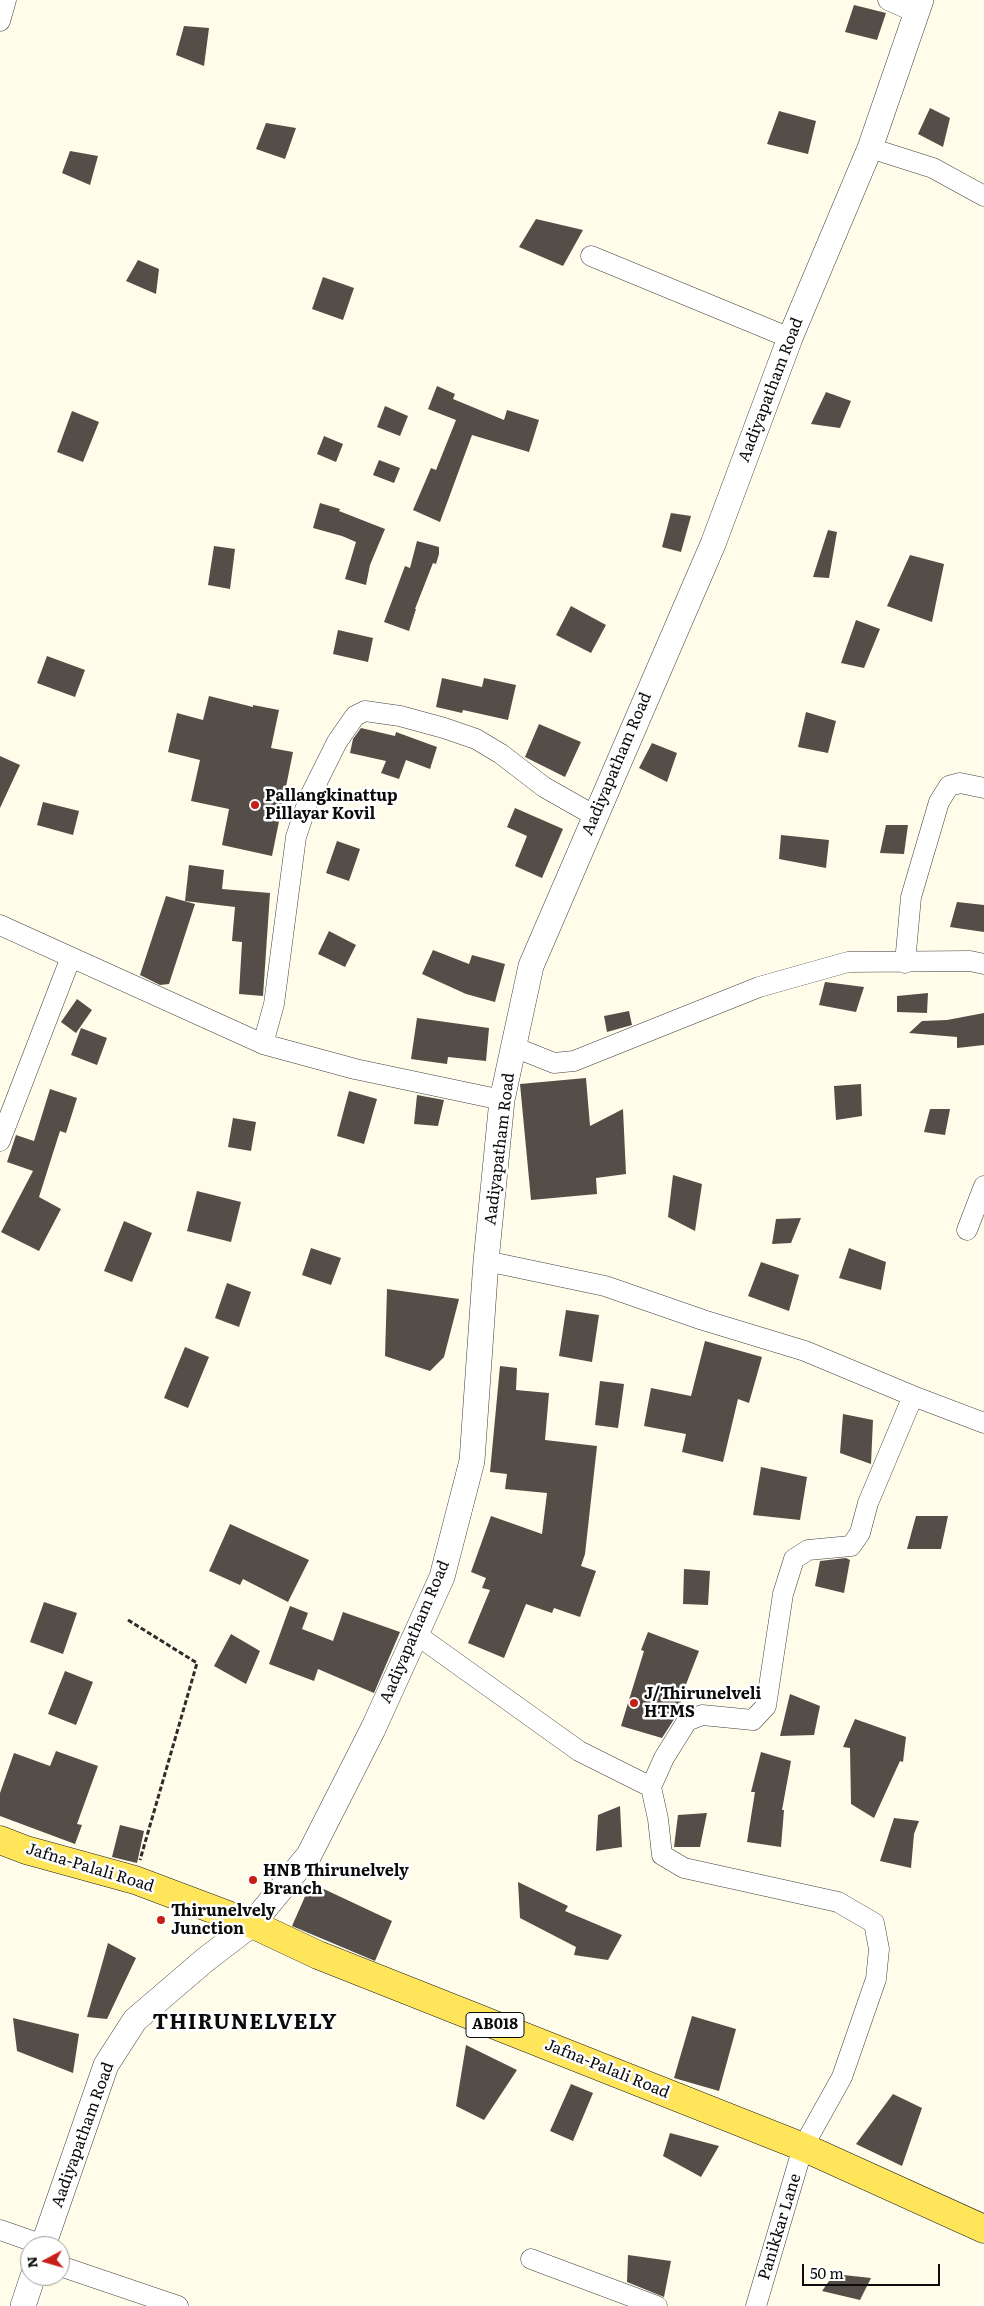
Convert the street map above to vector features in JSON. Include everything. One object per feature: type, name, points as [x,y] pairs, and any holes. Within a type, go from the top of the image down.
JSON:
[{"type":"main road","name":"Jafna-Palali Road","points":[[0,1840],[26,1850],[135,1880],[252,1924],[327,1958],[803,2147],[984,2229]]},
{"type":"street","points":[[0,21],[6,0]]},
{"type":"street","points":[[888,0],[918,6]]},
{"type":"street","name":"Aadiyapatham Road","points":[[46,2236],[106,2065],[135,2020],[205,1960],[252,1924],[309,1855],[373,1729],[418,1634],[442,1577],[472,1461],[486,1262],[502,1100],[531,966],[714,544],[790,338],[870,148],[918,6]]},
{"type":"street","points":[[870,148],[933,168],[984,196]]},
{"type":"street","points":[[591,256],[790,338]]},
{"type":"street","points":[[263,1044],[274,1004],[296,837],[309,798],[338,742],[355,716],[364,711],[400,716],[476,739],[501,754],[544,787],[595,816]]},
{"type":"street","points":[[906,963],[911,898],[939,802],[949,786],[960,783],[984,788]]},
{"type":"street","points":[[0,925],[263,1044],[355,1069],[502,1100]]},
{"type":"street","points":[[0,1141],[71,957]]},
{"type":"street","points":[[514,1047],[554,1063],[574,1061],[760,987],[848,962],[970,962],[984,964]]},
{"type":"street","points":[[967,1230],[984,1186]]},
{"type":"street","points":[[486,1262],[605,1286],[703,1320],[805,1351],[984,1423]]},
{"type":"street","points":[[418,1634],[579,1751],[651,1787],[664,1758],[687,1721],[702,1715],[753,1720],[766,1706],[783,1594],[794,1558],[808,1550],[851,1546],[860,1533],[868,1503],[913,1396]]},
{"type":"street","name":"Panikkar Lane","points":[[651,1787],[658,1820],[662,1855],[684,1868],[838,1902],[874,1923],[879,1949],[876,1979],[871,1996],[842,2077],[803,2147],[756,2306]]},
{"type":"street","points":[[0,2230],[20,2237]]},
{"type":"street","points":[[531,2259],[657,2306]]},
{"type":"street","points":[[70,2269],[178,2306]]},
{"type":"street","points":[[23,2306],[30,2286]]},
{"type":"path","points":[[128,1620],[197,1663],[135,1880]]},
{"type":"building","points":[[854,5],[886,13],[877,40],[845,32]]},
{"type":"building","points":[[184,26],[209,28],[204,66],[176,55]]},
{"type":"building","points":[[930,108],[950,118],[943,147],[918,134]]},
{"type":"building","points":[[779,111],[816,121],[808,154],[767,144]]},
{"type":"building","points":[[266,123],[296,128],[285,159],[256,149]]},
{"type":"building","points":[[70,151],[98,156],[90,185],[62,173]]},
{"type":"building","points":[[536,219],[583,230],[563,266],[519,247]]},
{"type":"building","points":[[138,260],[159,269],[156,294],[126,281]]},
{"type":"building","points":[[323,277],[354,288],[343,320],[312,309]]},
{"type":"building","points":[[437,386],[455,394],[453,399],[504,420],[507,410],[539,420],[529,452],[472,435],[440,522],[413,510],[431,468],[436,470],[456,420],[428,409]]},
{"type":"building","points":[[826,392],[851,401],[840,428],[811,424]]},
{"type":"building","points":[[385,406],[408,416],[400,436],[377,427]]},
{"type":"building","points":[[72,411],[99,422],[83,462],[57,452]]},
{"type":"building","points":[[324,436],[343,444],[336,462],[317,454]]},
{"type":"building","points":[[379,460],[400,468],[394,483],[373,475]]},
{"type":"building","points":[[320,503],[340,509],[339,511],[385,529],[370,565],[366,585],[345,579],[356,542],[313,528]]},
{"type":"building","points":[[671,513],[691,516],[681,552],[662,547]]},
{"type":"building","points":[[828,530],[837,532],[829,578],[813,577]]},
{"type":"building","points":[[417,541],[439,547],[439,554],[436,564],[433,563],[415,609],[409,631],[384,622],[405,566],[410,568]]},
{"type":"building","points":[[214,546],[235,549],[230,589],[208,585]]},
{"type":"building","points":[[910,555],[944,564],[932,622],[887,606]]},
{"type":"building","points":[[571,606],[606,625],[591,653],[556,635]]},
{"type":"building","points":[[856,620],[880,629],[864,668],[841,663]]},
{"type":"building","points":[[338,630],[373,638],[368,662],[333,654]]},
{"type":"building","points":[[47,656],[85,670],[75,697],[37,683]]},
{"type":"building","points":[[442,678],[482,687],[484,678],[516,685],[508,720],[463,710],[462,713],[436,707]]},
{"type":"building","points":[[209,696],[253,707],[253,705],[279,710],[271,748],[293,752],[272,856],[222,845],[229,809],[191,801],[200,760],[168,752],[177,713],[203,720]]},
{"type":"building","points":[[806,712],[836,721],[828,753],[798,747]]},
{"type":"building","points":[[539,724],[581,742],[565,777],[525,757]]},
{"type":"building","points":[[361,728],[395,736],[396,732],[437,747],[430,769],[406,760],[399,779],[381,773],[386,761],[350,753],[353,739]]},
{"type":"building","points":[[652,743],[677,753],[667,782],[639,768]]},
{"type":"building","points":[[0,756],[20,765],[0,808]]},
{"type":"building","points":[[43,802],[79,811],[73,835],[37,825]]},
{"type":"building","points":[[515,808],[563,829],[542,878],[515,866],[527,836],[507,827]]},
{"type":"building","points":[[886,825],[908,825],[904,854],[880,853]]},
{"type":"building","points":[[781,835],[829,840],[826,868],[779,859]]},
{"type":"building","points":[[337,841],[360,849],[349,881],[326,873]]},
{"type":"building","points":[[189,865],[224,870],[222,889],[270,893],[263,996],[239,994],[242,942],[232,941],[235,907],[185,901]]},
{"type":"building","points":[[166,896],[195,904],[169,984],[160,985],[140,975]]},
{"type":"building","points":[[957,902],[984,905],[984,932],[950,927]]},
{"type":"building","points":[[329,931],[356,945],[345,967],[318,954]]},
{"type":"building","points":[[433,950],[469,964],[472,955],[505,964],[495,1002],[466,994],[422,974]]},
{"type":"building","points":[[825,982],[864,987],[856,1012],[819,1005]]},
{"type":"building","points":[[928,993],[927,1013],[897,1012],[897,996]]},
{"type":"building","points":[[77,999],[92,1010],[76,1033],[61,1022]]},
{"type":"building","points":[[629,1011],[632,1025],[607,1032],[604,1016]]},
{"type":"building","points":[[984,1013],[984,1045],[957,1048],[957,1037],[909,1033],[922,1021],[947,1020]]},
{"type":"building","points":[[417,1018],[489,1028],[486,1061],[448,1057],[447,1064],[411,1059]]},
{"type":"building","points":[[81,1028],[107,1038],[97,1065],[71,1055]]},
{"type":"building","points":[[586,1078],[590,1126],[623,1109],[626,1174],[596,1178],[597,1194],[531,1200],[520,1084]]},
{"type":"building","points":[[861,1084],[862,1116],[836,1120],[834,1086]]},
{"type":"building","points":[[50,1089],[77,1098],[66,1133],[60,1131],[39,1197],[61,1209],[39,1251],[1,1232],[33,1171],[7,1162],[16,1135],[34,1141]]},
{"type":"building","points":[[349,1091],[377,1099],[364,1144],[337,1136]]},
{"type":"building","points":[[417,1095],[444,1100],[438,1126],[414,1124]]},
{"type":"building","points":[[930,1109],[950,1109],[945,1135],[924,1132]]},
{"type":"building","points":[[233,1118],[256,1122],[251,1151],[228,1147]]},
{"type":"building","points":[[673,1175],[702,1184],[695,1231],[668,1217]]},
{"type":"building","points":[[197,1191],[241,1202],[231,1242],[187,1231]]},
{"type":"building","points":[[801,1218],[791,1243],[772,1244],[776,1219]]},
{"type":"building","points":[[124,1221],[152,1233],[132,1282],[104,1271]]},
{"type":"building","points":[[311,1248],[341,1258],[331,1285],[302,1275]]},
{"type":"building","points":[[849,1248],[886,1262],[881,1290],[839,1278]]},
{"type":"building","points":[[761,1262],[799,1275],[789,1311],[748,1296]]},
{"type":"building","points":[[227,1283],[251,1292],[239,1327],[215,1318]]},
{"type":"building","points":[[387,1289],[459,1299],[444,1357],[430,1371],[385,1356]]},
{"type":"building","points":[[566,1310],[599,1315],[592,1362],[559,1356]]},
{"type":"building","points":[[705,1341],[762,1357],[749,1403],[738,1399],[723,1462],[682,1452],[686,1434],[644,1426],[651,1388],[691,1396]]},
{"type":"building","points":[[185,1347],[209,1357],[188,1408],[164,1398]]},
{"type":"building","points":[[500,1366],[517,1368],[516,1390],[549,1393],[545,1440],[597,1446],[585,1554],[581,1566],[596,1571],[580,1617],[554,1608],[552,1613],[526,1604],[504,1658],[468,1643],[490,1590],[482,1588],[486,1578],[471,1572],[491,1516],[542,1534],[547,1493],[505,1489],[507,1474],[490,1472]]},
{"type":"building","points":[[600,1381],[624,1384],[618,1428],[595,1425]]},
{"type":"building","points":[[843,1414],[873,1420],[871,1464],[840,1453]]},
{"type":"building","points":[[761,1467],[807,1477],[800,1520],[753,1515]]},
{"type":"building","points":[[916,1516],[948,1516],[941,1549],[907,1549]]},
{"type":"building","points":[[230,1524],[309,1560],[288,1602],[243,1579],[240,1585],[209,1571]]},
{"type":"building","points":[[846,1558],[850,1560],[844,1593],[815,1586],[820,1561]]},
{"type":"building","points":[[684,1569],[710,1571],[708,1605],[683,1604]]},
{"type":"building","points":[[44,1602],[77,1613],[63,1654],[30,1642]]},
{"type":"building","points":[[290,1606],[308,1613],[302,1629],[333,1641],[343,1612],[400,1632],[374,1693],[318,1669],[314,1681],[269,1664]]},
{"type":"building","points":[[648,1632],[699,1651],[685,1687],[678,1713],[662,1738],[621,1726],[644,1651],[641,1650]]},
{"type":"building","points":[[231,1634],[260,1651],[246,1684],[214,1666]]},
{"type":"building","points":[[65,1671],[93,1682],[76,1725],[48,1714]]},
{"type":"building","points":[[790,1694],[820,1706],[814,1735],[780,1736]]},
{"type":"building","points":[[855,1719],[906,1737],[903,1762],[900,1761],[874,1818],[851,1804],[850,1748],[843,1747]]},
{"type":"building","points":[[56,1751],[98,1766],[77,1824],[82,1825],[75,1844],[0,1816],[0,1793],[14,1753],[50,1766]]},
{"type":"building","points":[[761,1752],[791,1761],[782,1810],[784,1810],[781,1847],[747,1842],[755,1792],[751,1792]]},
{"type":"building","points":[[620,1806],[622,1847],[596,1851],[598,1815]]},
{"type":"building","points":[[707,1813],[700,1847],[674,1847],[678,1815]]},
{"type":"building","points":[[894,1818],[919,1821],[914,1834],[911,1868],[880,1861]]},
{"type":"building","points":[[120,1825],[144,1831],[137,1863],[112,1857]]},
{"type":"building","points":[[518,1882],[568,1906],[565,1911],[622,1935],[608,1960],[574,1955],[576,1947],[520,1918]]},
{"type":"building","points":[[311,1883],[392,1921],[375,1961],[292,1926]]},
{"type":"building","points":[[108,1943],[136,1958],[107,2019],[87,2017]]},
{"type":"building","points":[[692,2016],[736,2029],[719,2091],[674,2078]]},
{"type":"building","points":[[13,2018],[79,2034],[73,2073],[17,2051]]},
{"type":"building","points":[[466,2045],[517,2070],[484,2120],[456,2106]]},
{"type":"building","points":[[571,2084],[593,2093],[573,2141],[550,2131]]},
{"type":"building","points":[[893,2094],[922,2108],[902,2166],[856,2144]]},
{"type":"building","points":[[670,2133],[719,2146],[701,2177],[663,2156]]},
{"type":"building","points":[[628,2255],[671,2261],[664,2297],[627,2282]]},
{"type":"building","points":[[834,2274],[871,2278],[860,2300],[822,2291]]},
{"type":"place","name":"Pallangkinattup Pillayar Kovil","points":[[255,805]]},
{"type":"place","name":"J/Thirunelveli HTMS","points":[[634,1703]]},
{"type":"place","name":"HNB Thirunelvely Branch","points":[[253,1880]]},
{"type":"place","name":"Thirunelvely Junction","points":[[161,1920]]},
{"type":"district","name":"THIRUNELVELY","points":[[245,2023]]}]
